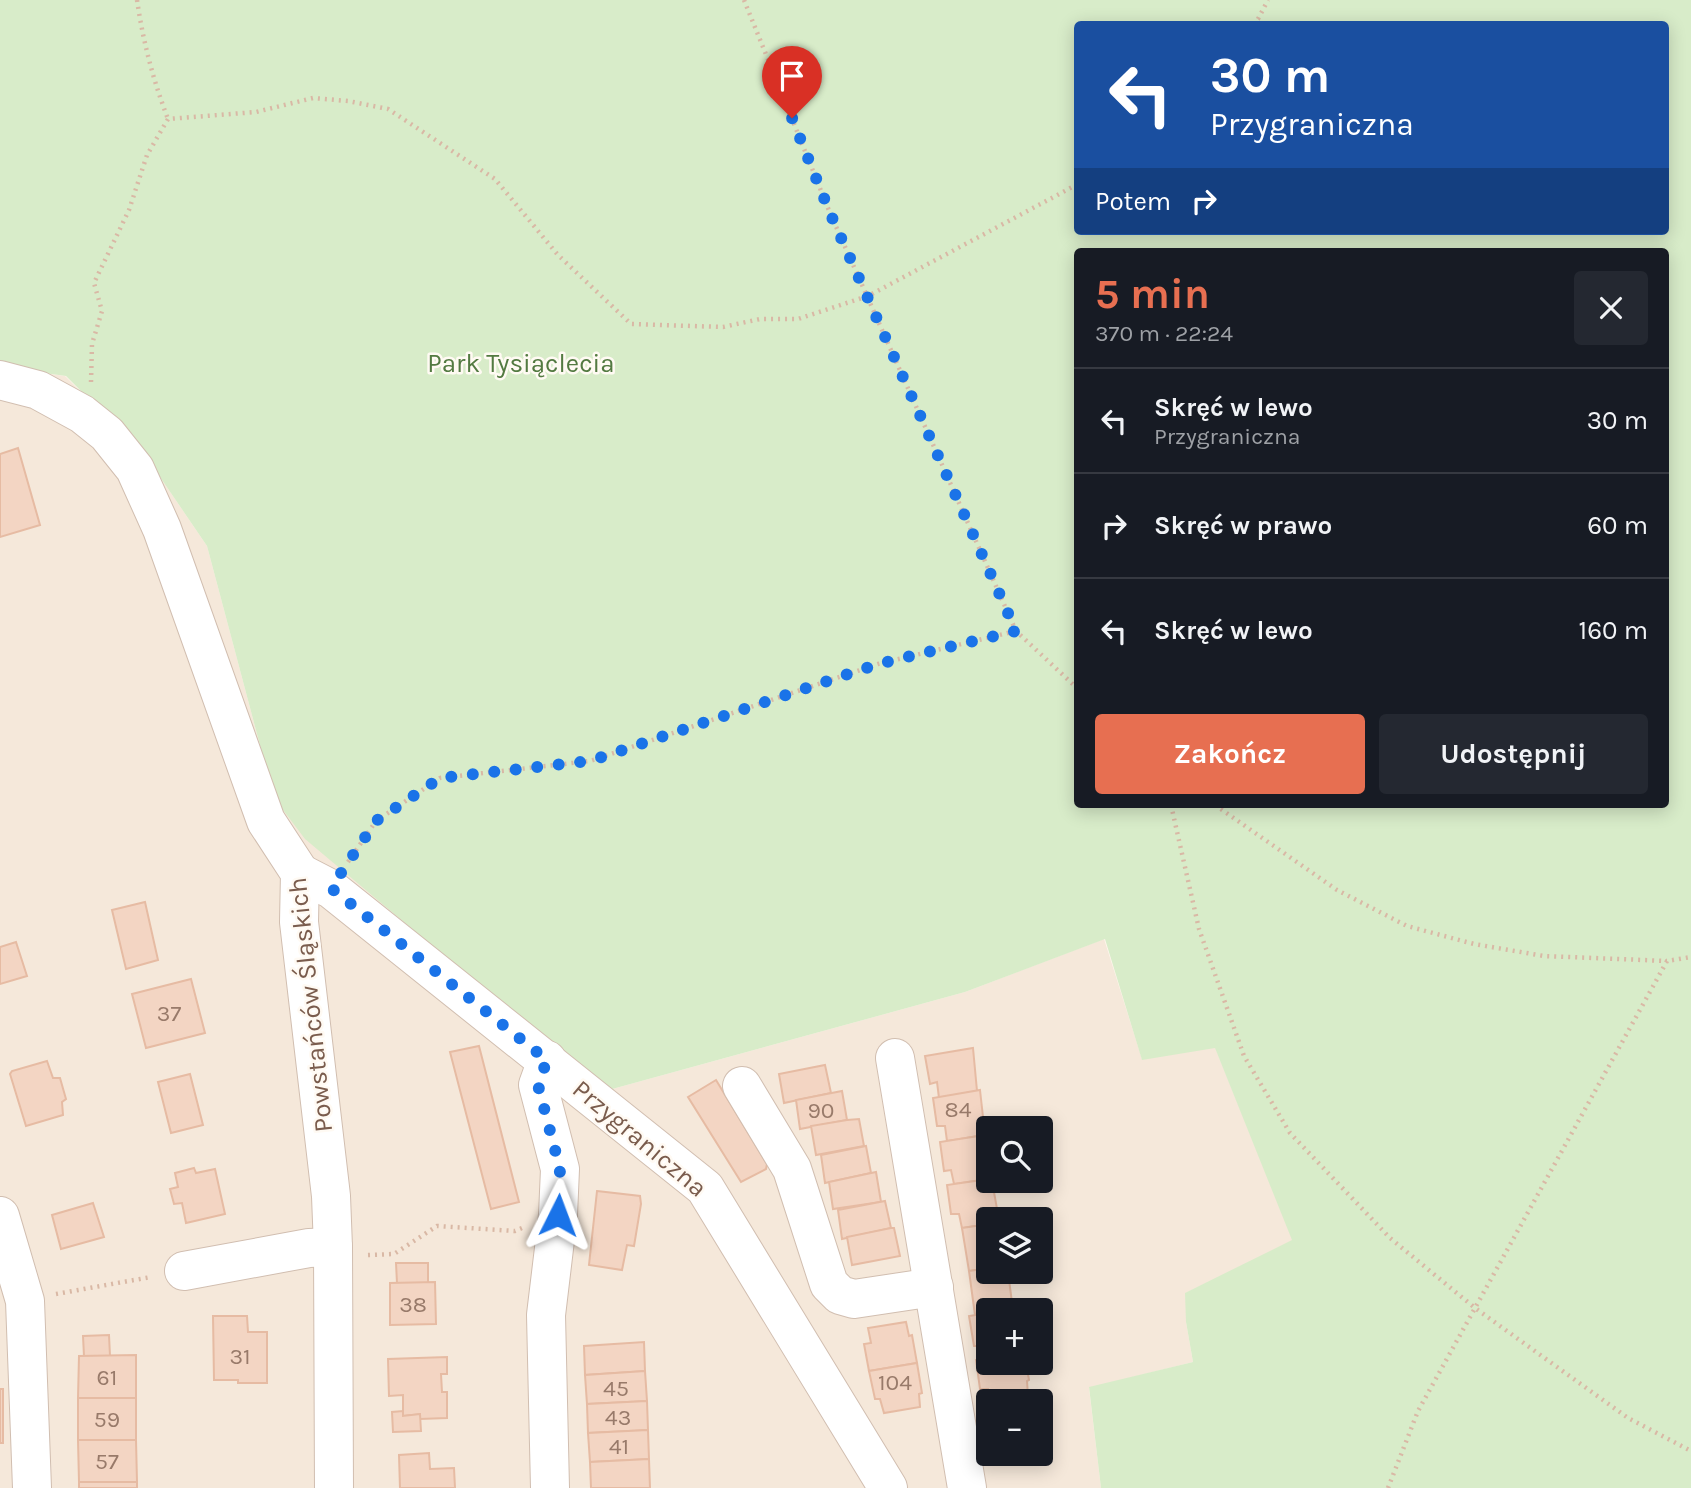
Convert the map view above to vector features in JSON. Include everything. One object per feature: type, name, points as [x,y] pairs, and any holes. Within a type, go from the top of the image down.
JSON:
[{"type":"street","name":"Powstańców Śląskich","points":[[0,380],[38,390],[82,414],[107,434],[135,469],[162,529],[266,821],[315,881],[299,922],[331,1196],[334,1247],[334,1488]]},
{"type":"street","name":"Przygraniczna","points":[[315,881],[547,1060],[705,1188],[888,1488]]},
{"type":"street","points":[[895,1058],[967,1488]]},
{"type":"street","points":[[547,1060],[538,1085],[560,1169],[558,1215],[546,1315],[550,1488]]},
{"type":"street","points":[[742,1086],[792,1169],[829,1284],[841,1295],[854,1299],[934,1287]]},
{"type":"street","points":[[0,1216],[32,1488]]},
{"type":"street","points":[[184,1271],[309,1248],[334,1247]]},
{"type":"path","points":[[137,0],[141,30],[156,88],[168,119]]},
{"type":"path","points":[[744,0],[830,213],[1016,631],[1074,685]]},
{"type":"path","points":[[1256,21],[1268,0]]},
{"type":"path","points":[[168,119],[256,112],[313,98],[348,101],[388,109],[495,179],[558,255],[631,324],[723,327],[760,319],[798,319],[868,296],[1074,186]]},
{"type":"path","points":[[82,414],[91,398],[92,344],[102,311],[94,283],[129,211],[147,156],[168,119]]},
{"type":"path","points":[[315,881],[376,821],[440,778],[590,761],[878,664],[1016,631]]},
{"type":"path","points":[[1172,808],[1199,929],[1244,1056],[1290,1133],[1390,1238],[1475,1308],[1628,1418],[1691,1451]]},
{"type":"path","points":[[1219,808],[1337,890],[1407,926],[1474,944],[1544,956],[1667,961],[1691,957]]},
{"type":"path","points":[[1388,1488],[1418,1411],[1667,961]]},
{"type":"path","points":[[334,1247],[356,1255],[394,1254],[437,1226],[514,1231],[558,1215]]},
{"type":"path","points":[[12,1305],[40,1296],[184,1271]]},
{"type":"shaded area","points":[[0,367],[65,376],[145,455],[207,546],[274,798],[605,1091],[965,992],[1104,939],[1142,1059],[1215,1047],[1293,1241],[1186,1293],[1186,1322],[1193,1362],[1089,1388],[1101,1488],[0,1488]]},
{"type":"green space","name":"Park Tysiąclecia","points":[[0,0],[1691,0],[1691,1488],[1101,1488],[1089,1387],[1193,1362],[1186,1322],[1185,1293],[1292,1240],[1215,1048],[1142,1060],[1105,939],[965,992],[605,1091],[305,839],[274,798],[207,546],[145,455],[66,376],[0,367]]},
{"type":"building","points":[[18,448],[40,525],[0,537],[0,454]]},
{"type":"building","points":[[145,902],[158,960],[126,969],[112,910]]},
{"type":"building","points":[[16,942],[27,976],[0,984],[0,947]]},
{"type":"building","points":[[191,979],[205,1033],[146,1048],[132,994]]},
{"type":"building","points":[[479,1046],[519,1202],[491,1209],[450,1052]]},
{"type":"building","points":[[973,1048],[977,1091],[939,1098],[937,1082],[930,1084],[925,1056]]},
{"type":"building","points":[[47,1061],[53,1078],[60,1078],[66,1099],[62,1102],[63,1115],[26,1126],[10,1074],[12,1071]]},
{"type":"building","points":[[825,1065],[831,1093],[784,1103],[779,1074]]},
{"type":"building","points":[[190,1074],[203,1125],[171,1133],[158,1082]]},
{"type":"building","points":[[716,1080],[767,1164],[766,1169],[741,1182],[688,1097]]},
{"type":"building","points":[[980,1090],[983,1116],[976,1116],[976,1136],[947,1141],[945,1126],[937,1126],[933,1098]]},
{"type":"building","points":[[842,1091],[847,1120],[800,1129],[796,1100]]},
{"type":"building","points":[[859,1119],[864,1146],[816,1155],[811,1126]]},
{"type":"building","points":[[976,1136],[976,1181],[954,1184],[951,1170],[944,1171],[940,1142]]},
{"type":"building","points":[[866,1146],[871,1173],[825,1183],[821,1155]]},
{"type":"building","points":[[194,1168],[196,1173],[215,1169],[225,1214],[186,1223],[182,1203],[174,1204],[170,1189],[178,1187],[175,1173]]},
{"type":"building","points":[[876,1172],[881,1202],[833,1209],[829,1182]]},
{"type":"building","points":[[976,1181],[976,1193],[994,1193],[997,1207],[976,1207],[976,1226],[962,1228],[959,1214],[951,1214],[947,1185]]},
{"type":"building","points":[[597,1191],[640,1196],[634,1246],[627,1245],[622,1270],[589,1265]]},
{"type":"building","points":[[885,1201],[891,1228],[842,1239],[838,1210]]},
{"type":"building","points":[[93,1203],[104,1237],[61,1249],[52,1215]]},
{"type":"building","points":[[976,1226],[976,1270],[969,1271],[962,1228]]},
{"type":"building","points":[[894,1228],[900,1256],[852,1265],[847,1237]]},
{"type":"building","points":[[396,1263],[428,1263],[428,1283],[397,1283]]},
{"type":"building","points":[[976,1270],[976,1284],[1010,1284],[1011,1298],[976,1298],[975,1315],[969,1271]]},
{"type":"building","points":[[435,1282],[436,1324],[390,1325],[390,1283]]},
{"type":"building","points":[[976,1315],[976,1346],[974,1346],[969,1316]]},
{"type":"building","points":[[213,1316],[247,1316],[248,1332],[267,1332],[267,1383],[214,1380]]},
{"type":"building","points":[[906,1322],[909,1336],[912,1335],[917,1363],[869,1371],[864,1344],[871,1343],[868,1328]]},
{"type":"building","points":[[109,1335],[110,1356],[84,1356],[83,1336]]},
{"type":"building","points":[[644,1342],[645,1371],[585,1375],[584,1346]]},
{"type":"building","points":[[136,1355],[136,1398],[78,1398],[79,1356]]},
{"type":"building","points":[[447,1357],[447,1374],[441,1374],[442,1392],[447,1392],[447,1418],[420,1419],[420,1414],[403,1416],[403,1395],[389,1396],[388,1359]]},
{"type":"building","points":[[917,1363],[922,1393],[919,1394],[920,1407],[884,1413],[880,1399],[875,1399],[869,1371]]},
{"type":"building","points":[[645,1371],[647,1401],[587,1404],[585,1375]]},
{"type":"building","points":[[978,1375],[1028,1375],[1028,1389],[980,1389]]},
{"type":"building","points":[[0,1389],[3,1389],[3,1443],[0,1443]]},
{"type":"building","points":[[78,1398],[136,1398],[136,1440],[78,1440]]},
{"type":"building","points":[[647,1401],[648,1430],[588,1433],[587,1404]]},
{"type":"building","points":[[403,1411],[403,1416],[420,1414],[421,1431],[393,1432],[392,1412]]},
{"type":"building","points":[[648,1430],[649,1459],[590,1462],[588,1433]]},
{"type":"building","points":[[78,1440],[136,1440],[137,1482],[79,1482]]},
{"type":"building","points":[[429,1453],[430,1469],[454,1468],[455,1488],[400,1488],[399,1455]]},
{"type":"building","points":[[649,1459],[650,1488],[591,1488],[590,1462]]},
{"type":"building","points":[[79,1482],[137,1482],[137,1488],[79,1488]]},
{"type":"route","points":[[558,1215],[560,1169],[538,1085],[547,1060],[331,888],[376,821],[440,778],[590,761],[878,664],[1016,631],[830,213],[792,118]]}]
